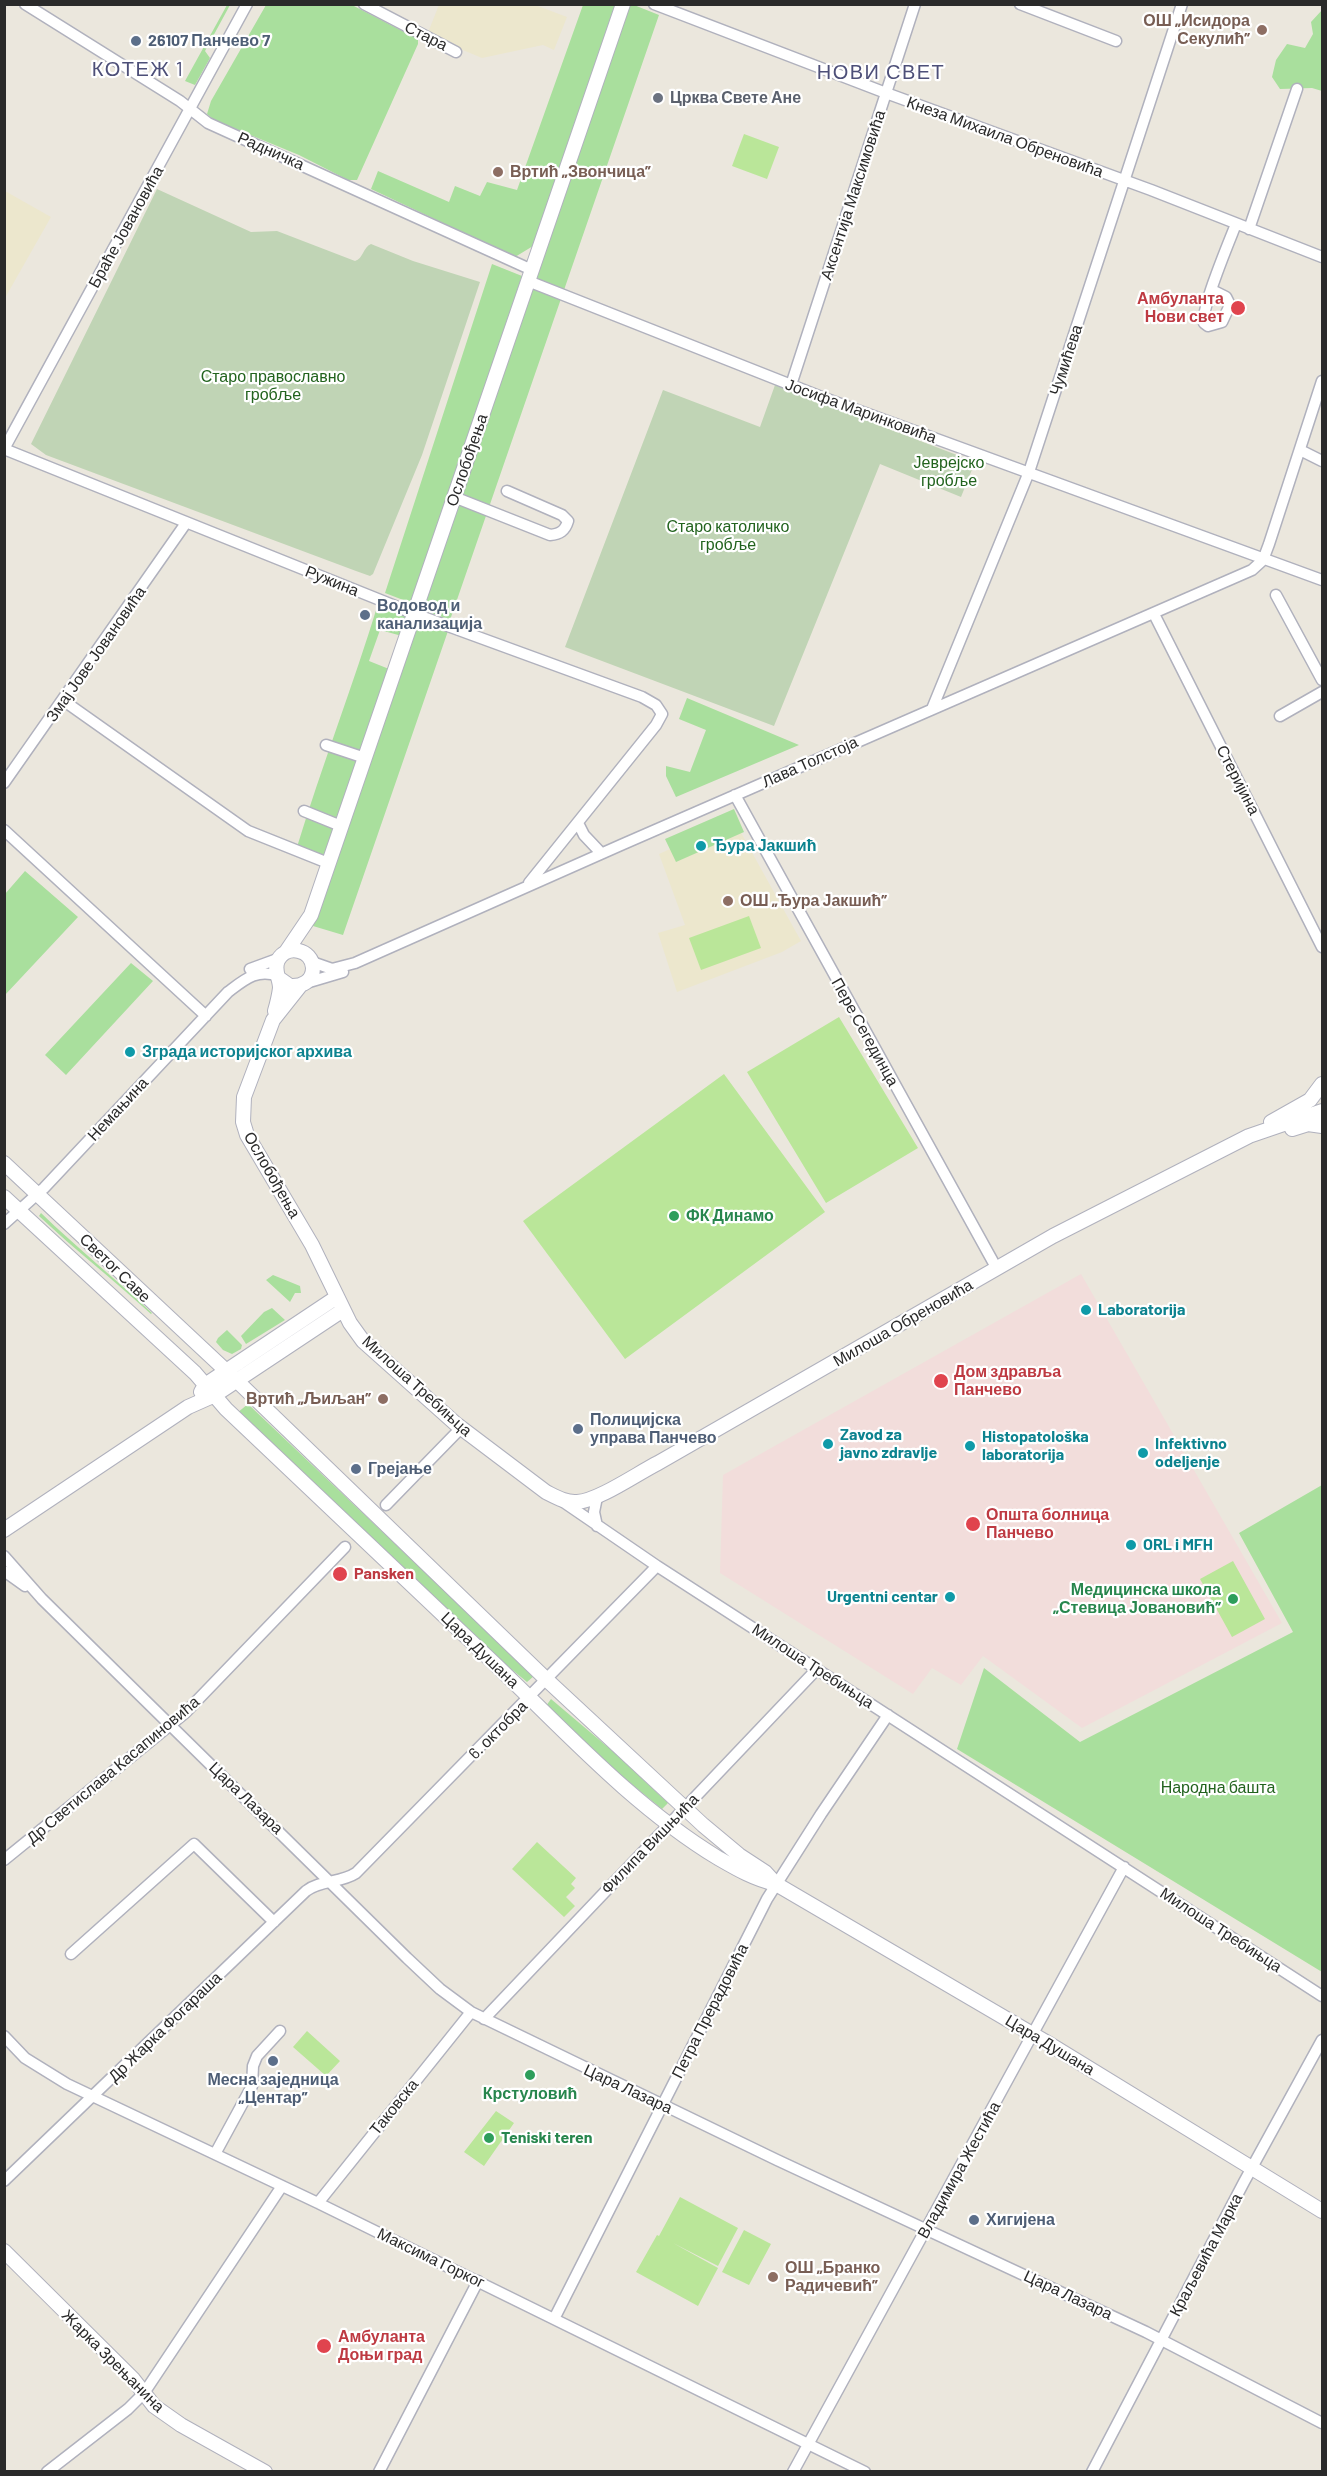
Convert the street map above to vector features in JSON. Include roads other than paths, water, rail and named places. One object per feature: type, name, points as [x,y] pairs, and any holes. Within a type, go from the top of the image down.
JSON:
[{"type":"street","name":"Радничка","points":[[26,4],[190,109],[208,123],[530,276]]},
{"type":"street","name":"Браће Јовановића","points":[[4,449],[248,4]]},
{"type":"street","name":"Стара","points":[[364,4],[456,52]]},
{"type":"street","name":"Ослобођења","points":[[283,955],[310,915],[623,4]]},
{"type":"street","name":"Кнеза Михаила Обреновића","points":[[654,4],[1323,257]]},
{"type":"street","name":"Аксентија Максимовића","points":[[790,385],[915,4]]},
{"type":"street","points":[[1020,4],[1116,41]]},
{"type":"street","name":"Чумићева","points":[[932,709],[1029,472],[1182,4]]},
{"type":"street","points":[[1249,229],[1297,89]]},
{"type":"street","points":[[1212,290],[1236,224]]},
{"type":"street","name":"Јосифа Маринковића","points":[[530,276],[790,385],[1263,560],[1323,580]]},
{"type":"street","points":[[1263,560],[1323,381]]},
{"type":"street","name":"Ружина","points":[[4,449],[415,614],[642,697],[660,709],[662,716],[578,823]]},
{"type":"street","points":[[1300,450],[1323,461]]},
{"type":"street","points":[[454,498],[550,535],[562,532],[566,527],[568,521],[562,514],[507,491]]},
{"type":"street","name":"Змај Јове Јовановића","points":[[4,783],[9,766],[64,700],[186,523]]},
{"type":"street","name":"Лава Толстоја","points":[[311,961],[332,969],[355,963],[601,853],[1154,614],[1252,570],[1263,560]]},
{"type":"street","points":[[1276,595],[1323,680]]},
{"type":"street","name":"Стеријина","points":[[1154,614],[1323,947]]},
{"type":"street","points":[[1280,716],[1323,692]]},
{"type":"street","points":[[64,700],[248,831],[328,863]]},
{"type":"street","points":[[326,745],[365,758]]},
{"type":"street","name":"Пере Сегединца","points":[[735,795],[997,1269]]},
{"type":"street","points":[[304,811],[341,825]]},
{"type":"street","points":[[527,886],[578,823],[584,835],[601,853]]},
{"type":"street","points":[[4,830],[206,1016]]},
{"type":"street","name":"Ослобођења","points":[[310,915],[311,961]]},
{"type":"street","points":[[300,951],[311,961],[313,972],[303,984],[290,986],[269,973],[254,974],[228,992],[234,980],[245,971],[283,955],[300,951]]},
{"type":"street","points":[[273,1020],[279,978],[276,968],[283,955]]},
{"type":"street","name":"Лава Толстоја","points":[[303,984],[339,974],[355,963]]},
{"type":"street","name":"Ослобођења","points":[[303,984],[273,1020],[244,1097],[243,1122],[255,1149],[331,1279],[340,1304]]},
{"type":"street","name":"Немањина","points":[[4,1224],[37,1194],[228,992]]},
{"type":"street","points":[[1249,1136],[1323,1111],[1317,1103],[1320,1088]]},
{"type":"street","points":[[1249,1136],[1304,1104],[1320,1088]]},
{"type":"street","points":[[1267,1131],[1287,1130],[1308,1124],[1323,1126]]},
{"type":"street","name":"Милоша Обреновића","points":[[557,1497],[576,1502],[597,1497],[1053,1236],[1249,1136]]},
{"type":"street","name":"Светог Саве","points":[[4,1163],[231,1376]]},
{"type":"street","name":"Светог Саве","points":[[4,1197],[166,1345],[210,1390]]},
{"type":"street","points":[[4,1530],[340,1304]]},
{"type":"street","name":"Милоша Требињца","points":[[340,1304],[363,1341],[418,1392],[461,1428],[597,1527],[1323,1996]]},
{"type":"street","name":"Цара Душана","points":[[231,1376],[547,1680],[719,1839],[765,1872],[776,1884],[1033,2034],[1323,2211]]},
{"type":"street","name":"Цара Душана","points":[[210,1390],[226,1409],[636,1798],[669,1825],[736,1868],[760,1881],[776,1884]]},
{"type":"street","points":[[386,1505],[461,1428]]},
{"type":"street","points":[[597,1497],[594,1512],[597,1527]]},
{"type":"street","name":"Др Светислава Касапиновића","points":[[4,1860],[171,1726],[345,1546]]},
{"type":"street","name":"Цара Лазара","points":[[4,1556],[42,1599],[440,1989],[471,2012],[1162,2340],[1323,2423]]},
{"type":"street","name":"6. октобра","points":[[331,1881],[356,1873],[657,1566]]},
{"type":"street","name":"Цара Лазара","points":[[4,1571],[42,1599]]},
{"type":"street","name":"Филипа Вишњића","points":[[484,2019],[817,1669]]},
{"type":"street","name":"Петра Прерадовића","points":[[554,2319],[776,1884],[888,1715]]},
{"type":"street","points":[[72,1954],[194,1844],[274,1922]]},
{"type":"street","name":"Владимира Жестића","points":[[793,2472],[1124,1867]]},
{"type":"street","name":"Др Жарка Фогараша","points":[[4,2181],[313,1886],[331,1881]]},
{"type":"street","name":"Таковска","points":[[318,2203],[471,2012]]},
{"type":"street","points":[[215,2154],[252,2086],[253,2066],[257,2056],[280,2031]]},
{"type":"street","name":"Максима Горког","points":[[4,2036],[25,2058],[44,2071],[93,2096],[318,2203],[865,2472]]},
{"type":"street","name":"Краљевића Марка","points":[[1092,2472],[1252,2168],[1323,2040]]},
{"type":"street","points":[[47,2472],[128,2409],[144,2393],[282,2186]]},
{"type":"street","name":"Жарка Зрењанина","points":[[4,2251],[133,2379],[154,2406],[181,2425],[265,2472]]},
{"type":"street","points":[[379,2472],[478,2281]]},
{"type":"place","name":"ОШ „Исидора Секулић”","points":[[1262,30]]},
{"type":"place","name":"26107 Панчево 7","points":[[136,41]]},
{"type":"place","name":"Црква Свете Ане","points":[[658,98]]},
{"type":"place","name":"Вртић „Звончица”","points":[[498,172]]},
{"type":"place","name":"Амбуланта Нови свет","points":[[1238,308]]},
{"type":"place","name":"Водовод и канализација","points":[[365,615]]},
{"type":"place","name":"Ђура Јакшић","points":[[701,846]]},
{"type":"place","name":"ОШ „Ђура Јакшић”","points":[[728,901]]},
{"type":"place","name":"Зграда историјског архива","points":[[130,1052]]},
{"type":"place","name":"ФК Динамо","points":[[674,1216]]},
{"type":"place","name":"Laboratorija","points":[[1086,1310]]},
{"type":"place","name":"Дом здравља Панчево","points":[[941,1381]]},
{"type":"place","name":"Вртић „Љиљан”","points":[[383,1399]]},
{"type":"place","name":"Полицијска управа Панчево","points":[[578,1429]]},
{"type":"place","name":"Zavod za javno zdravlje","points":[[828,1444]]},
{"type":"place","name":"Histopatološka laboratorija","points":[[970,1446]]},
{"type":"place","name":"Infektivno odeljenje","points":[[1143,1453]]},
{"type":"place","name":"Грејање","points":[[356,1469]]},
{"type":"place","name":"Општа болница Панчево","points":[[973,1524]]},
{"type":"place","name":"ORL i MFH","points":[[1131,1545]]},
{"type":"place","name":"Pansken","points":[[340,1574]]},
{"type":"place","name":"Urgentni centar","points":[[950,1597]]},
{"type":"place","name":"Медицинска школа „Стевица Јовановић”","points":[[1233,1599]]},
{"type":"place","name":"Месна заједница „Центар”","points":[[273,2061]]},
{"type":"place","name":"Крстуловић","points":[[530,2075]]},
{"type":"place","name":"Teniski teren","points":[[489,2138]]},
{"type":"place","name":"Хигијена","points":[[974,2220]]},
{"type":"place","name":"ОШ „Бранко Радичевић”","points":[[773,2277]]},
{"type":"place","name":"Амбуланта Доњи град","points":[[324,2346]]},
{"type":"district","name":"КОТЕЖ 1","points":[[138,69]]},
{"type":"district","name":"НОВИ СВЕТ","points":[[881,72]]},
{"type":"park label","name":"Старо православно гробље","points":[[273,386]]},
{"type":"park label","name":"Јеврејско гробље","points":[[949,472]]},
{"type":"park label","name":"Старо католичко гробље","points":[[728,536]]},
{"type":"park label","name":"Народна башта","points":[[1218,1788]]}]
